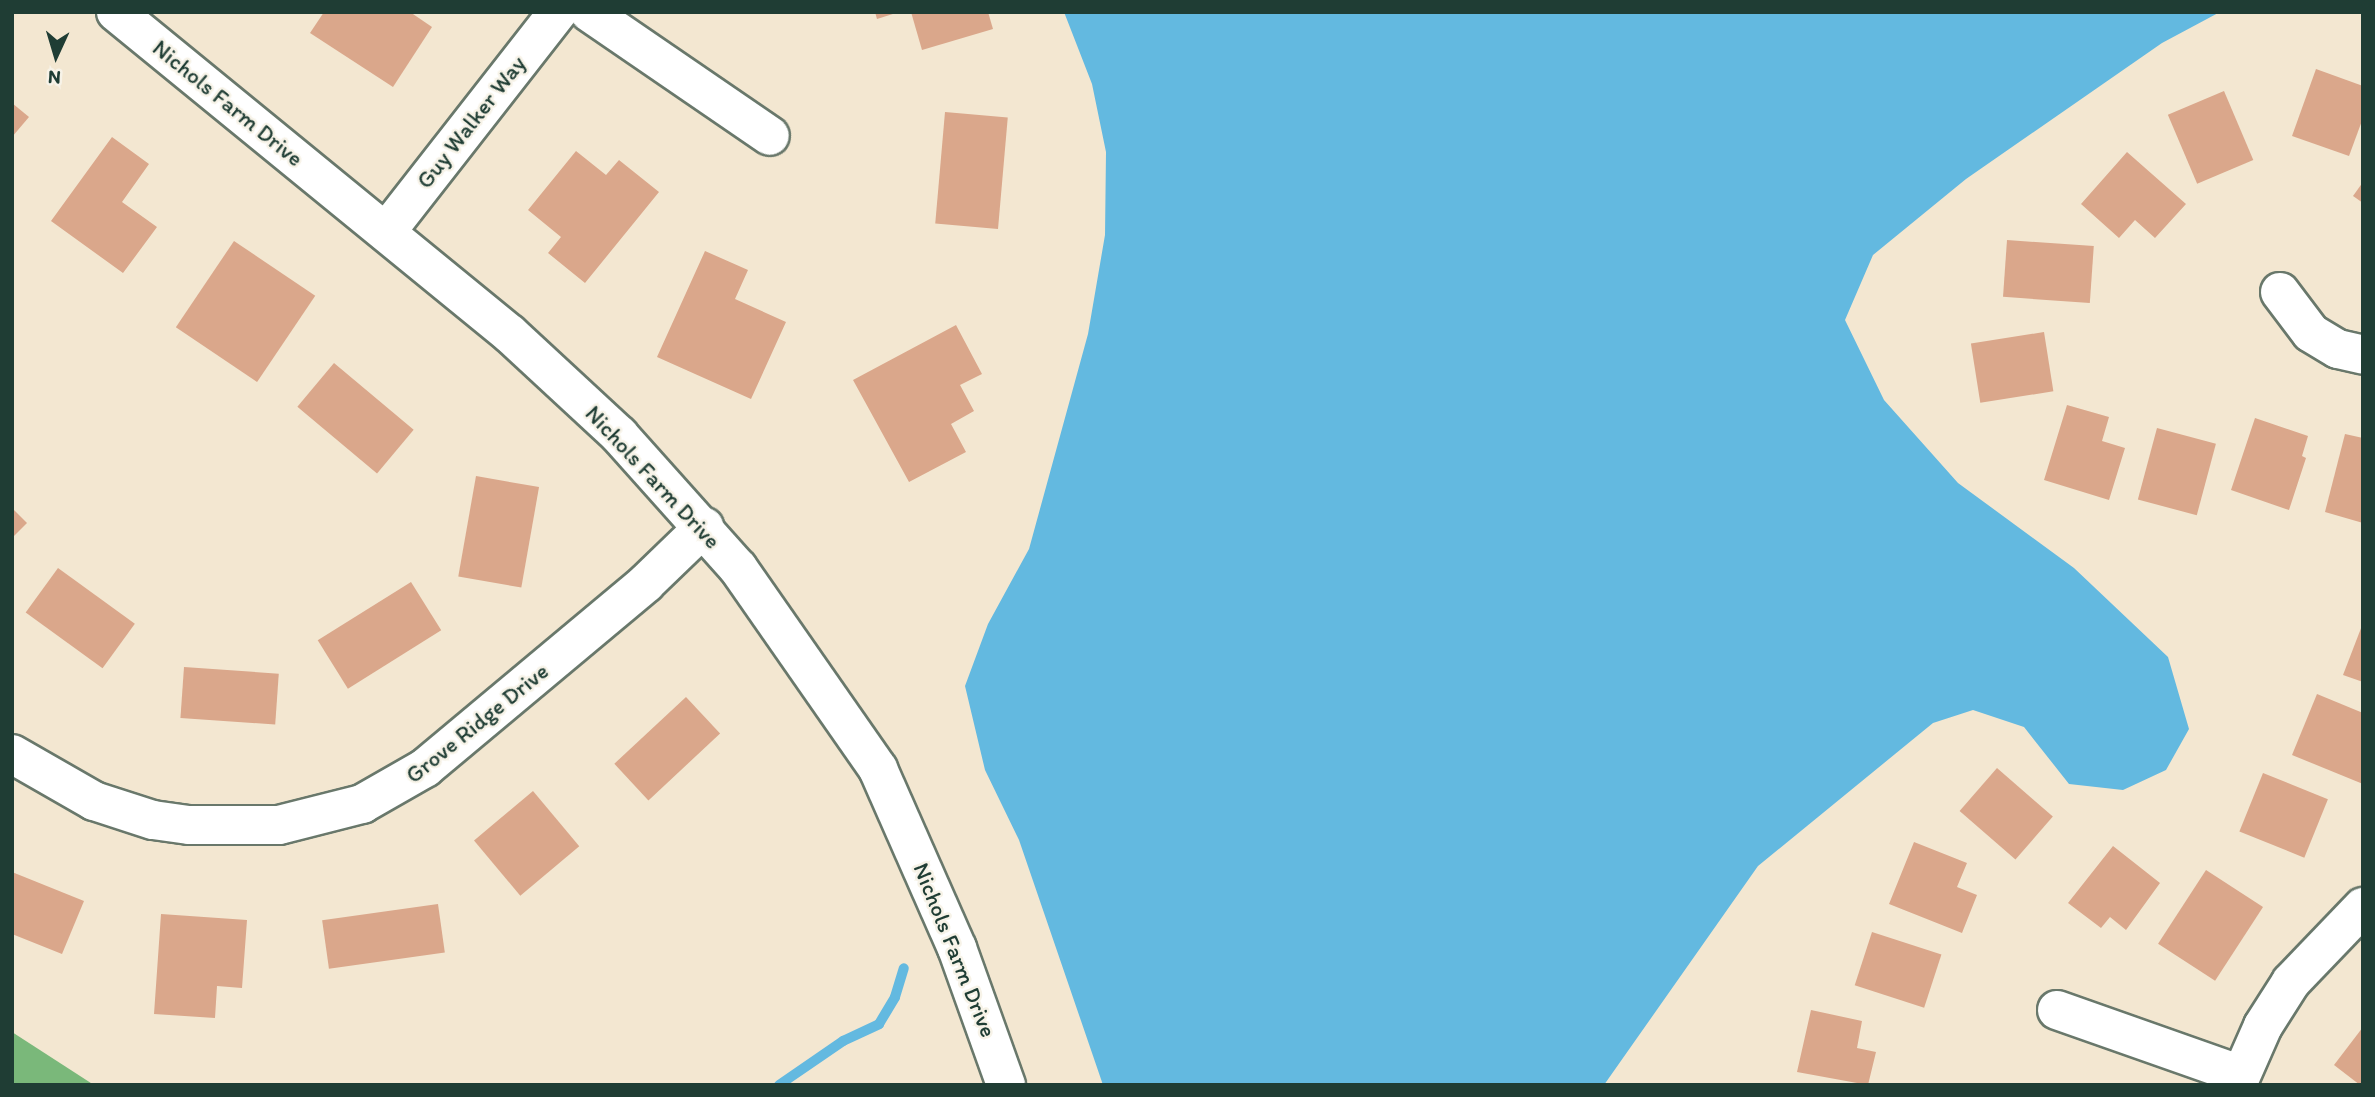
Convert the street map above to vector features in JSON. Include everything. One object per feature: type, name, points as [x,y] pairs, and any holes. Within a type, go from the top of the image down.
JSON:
[{"type":"street","name":"Nichols Farm Drive","points":[[116,12],[510,334],[599,417],[704,527],[738,568],[878,769],[957,948],[1006,1085]]},
{"type":"street","name":"Guy Walker Way","points":[[386,232],[558,12]]},
{"type":"street","points":[[589,12],[770,136]]},
{"type":"street","points":[[2280,292],[2311,333],[2338,349],[2363,355]]},
{"type":"street","name":"Grove Ridge Drive","points":[[12,754],[94,801],[153,820],[188,825],[279,825],[362,804],[425,768],[646,583],[704,527]]},
{"type":"street","points":[[2057,1010],[2238,1079],[2291,982],[2363,907]]},
{"type":"green space","points":[[12,1032],[94,1085],[12,1085]]},
{"type":"water","points":[[1064,12],[2220,12],[2162,43],[1966,179],[1873,255],[1845,320],[1884,400],[1958,483],[2074,568],[2168,657],[2189,729],[2166,770],[2123,790],[2069,784],[2024,727],[1973,710],[1933,723],[1758,866],[1604,1085],[1103,1085],[1019,840],[985,770],[965,686],[988,624],[1029,549],[1088,334],[1105,235],[1106,152],[1092,84]]},
{"type":"building","points":[[324,12],[410,12],[432,27],[393,87],[310,33]]},
{"type":"building","points":[[875,12],[896,12],[896,13],[877,19]]},
{"type":"building","points":[[911,12],[988,12],[993,29],[922,50]]},
{"type":"building","points":[[2316,69],[2363,86],[2363,118],[2349,156],[2292,136]]},
{"type":"building","points":[[2224,91],[2253,160],[2197,184],[2168,115]]},
{"type":"building","points":[[12,103],[29,117],[12,137]]},
{"type":"building","points":[[945,112],[1008,117],[998,229],[935,224]]},
{"type":"building","points":[[112,137],[149,164],[122,202],[157,227],[123,273],[51,221]]},
{"type":"building","points":[[576,151],[606,175],[619,160],[659,192],[585,283],[548,253],[561,237],[528,210]]},
{"type":"building","points":[[2127,152],[2186,204],[2155,238],[2135,220],[2119,238],[2081,204]]},
{"type":"building","points":[[2363,182],[2363,203],[2353,196]]},
{"type":"building","points":[[2007,240],[2094,246],[2090,303],[2003,297]]},
{"type":"building","points":[[234,241],[315,296],[257,382],[176,327]]},
{"type":"building","points":[[705,251],[748,270],[735,299],[786,322],[751,399],[657,357]]},
{"type":"building","points":[[956,325],[982,374],[960,385],[974,411],[951,424],[966,452],[909,482],[853,380]]},
{"type":"building","points":[[2044,332],[2053,391],[1980,403],[1971,344]]},
{"type":"building","points":[[334,363],[414,430],[377,474],[297,407]]},
{"type":"building","points":[[2067,405],[2109,417],[2102,441],[2125,448],[2109,500],[2044,480]]},
{"type":"building","points":[[2255,418],[2308,436],[2302,456],[2306,458],[2289,510],[2231,490]]},
{"type":"building","points":[[2157,428],[2216,444],[2197,515],[2138,499]]},
{"type":"building","points":[[2345,434],[2363,438],[2363,523],[2325,512]]},
{"type":"building","points":[[476,476],[539,487],[521,588],[458,576]]},
{"type":"building","points":[[12,508],[27,523],[12,538]]},
{"type":"building","points":[[58,568],[135,624],[103,668],[26,612]]},
{"type":"building","points":[[411,582],[441,630],[348,689],[318,640]]},
{"type":"building","points":[[2363,623],[2363,682],[2343,675]]},
{"type":"building","points":[[184,667],[279,674],[275,725],[180,718]]},
{"type":"building","points":[[2317,694],[2363,713],[2363,784],[2292,755]]},
{"type":"building","points":[[686,697],[720,734],[648,800],[614,764]]},
{"type":"building","points":[[1997,768],[2053,817],[2015,860],[1960,811]]},
{"type":"building","points":[[2263,773],[2328,799],[2304,858],[2239,831]]},
{"type":"building","points":[[533,791],[579,846],[520,896],[474,840]]},
{"type":"building","points":[[1914,842],[1967,863],[1957,887],[1977,895],[1962,933],[1889,904]]},
{"type":"building","points":[[2113,846],[2160,883],[2126,930],[2110,917],[2101,928],[2068,903]]},
{"type":"building","points":[[2206,870],[2263,907],[2215,981],[2158,944]]},
{"type":"building","points":[[12,872],[84,901],[62,954],[12,934]]},
{"type":"building","points":[[438,904],[445,953],[329,969],[322,920]]},
{"type":"building","points":[[161,914],[247,920],[242,988],[217,986],[215,1018],[154,1014]]},
{"type":"building","points":[[1872,932],[1941,955],[1924,1008],[1855,985]]},
{"type":"building","points":[[1811,1010],[1862,1021],[1857,1048],[1876,1052],[1868,1085],[1797,1072]]},
{"type":"building","points":[[2363,1027],[2363,1085],[2360,1085],[2334,1065]]},
{"type":"waterway","points":[[779,1085],[843,1041],[879,1024],[895,997],[904,968]]}]
